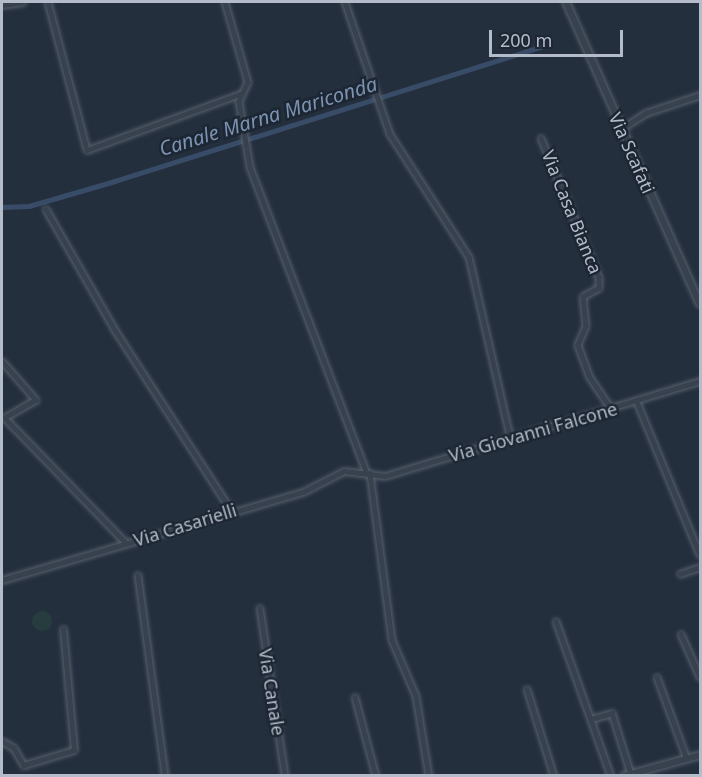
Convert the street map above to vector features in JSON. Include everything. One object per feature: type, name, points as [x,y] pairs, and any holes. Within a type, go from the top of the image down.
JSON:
[{"type":"street","points":[[2,5],[23,2]]},
{"type":"street","points":[[48,2],[87,150],[243,93]]},
{"type":"street","points":[[225,2],[248,82],[239,101],[247,131],[250,166],[368,472],[392,640],[416,696],[429,776]]},
{"type":"street","points":[[345,2],[396,144],[470,256],[511,440]]},
{"type":"street","name":"Via Scafati","points":[[566,2],[700,304]]},
{"type":"street","points":[[621,129],[646,113],[700,95]]},
{"type":"street","name":"Via Casa Bianca","points":[[541,138],[599,277],[599,288],[583,297],[586,326],[578,345],[589,376],[612,409]]},
{"type":"street","points":[[46,209],[115,330],[231,510]]},
{"type":"street","points":[[2,361],[36,400],[5,418],[126,543]]},
{"type":"street","name":"Via Giovanni Falcone","points":[[368,472],[385,476],[511,440],[700,381]]},
{"type":"street","points":[[637,402],[700,555]]},
{"type":"street","name":"Via Casarielli","points":[[2,580],[231,510],[310,489],[344,471],[368,472]]},
{"type":"street","points":[[680,574],[700,567]]},
{"type":"street","points":[[138,575],[165,776]]},
{"type":"street","name":"Via Canale","points":[[260,608],[285,776]]},
{"type":"street","points":[[556,621],[610,776]]},
{"type":"street","points":[[2,741],[14,748],[24,765],[74,750],[63,629]]},
{"type":"street","points":[[681,634],[700,677]]},
{"type":"street","points":[[657,677],[687,759]]},
{"type":"street","points":[[527,689],[554,776]]},
{"type":"street","points":[[355,697],[376,776]]},
{"type":"street","points":[[591,719],[612,713],[631,774]]},
{"type":"street","points":[[624,776],[700,755]]},
{"type":"green space","points":[[38,611],[46,611],[52,617],[52,625],[46,631],[38,631],[32,625],[32,617]]},
{"type":"waterway","name":"Canale Marna Mariconda","points":[[2,207],[29,206],[115,181],[542,46]]}]
